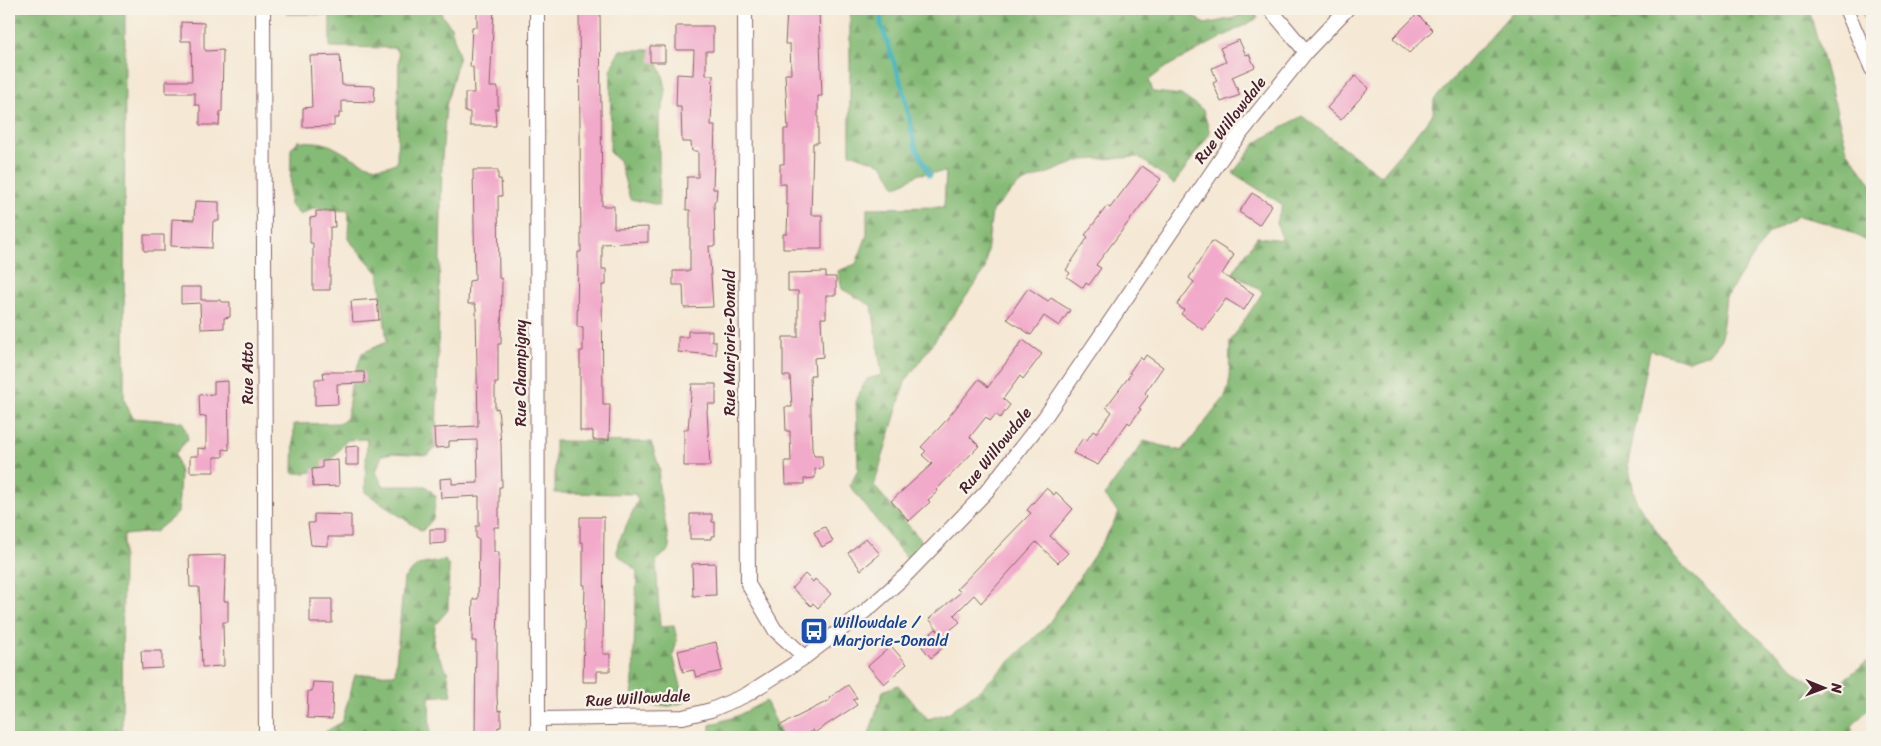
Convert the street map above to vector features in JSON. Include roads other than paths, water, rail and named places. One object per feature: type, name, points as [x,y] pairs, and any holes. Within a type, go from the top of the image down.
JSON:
[{"type":"street","name":"Rue Atto","points":[[262,9],[266,737]]},
{"type":"street","name":"Rue Champigny","points":[[536,9],[538,737]]},
{"type":"street","name":"Rue Marjorie-Donald","points":[[745,9],[748,584],[775,630],[805,657]]},
{"type":"street","points":[[1270,9],[1306,52]]},
{"type":"street","name":"Rue Willowdale","points":[[538,719],[683,716],[711,710],[746,695],[805,657],[868,609],[904,578],[987,491],[1058,399],[1225,152],[1306,52],[1347,9]]},
{"type":"street","points":[[1846,9],[1872,69]]},
{"type":"waterway","points":[[881,9],[881,24],[903,89],[915,146],[930,175]]},
{"type":"place","name":"Willowdale / Marjorie-Donald","points":[[814,631]]}]
